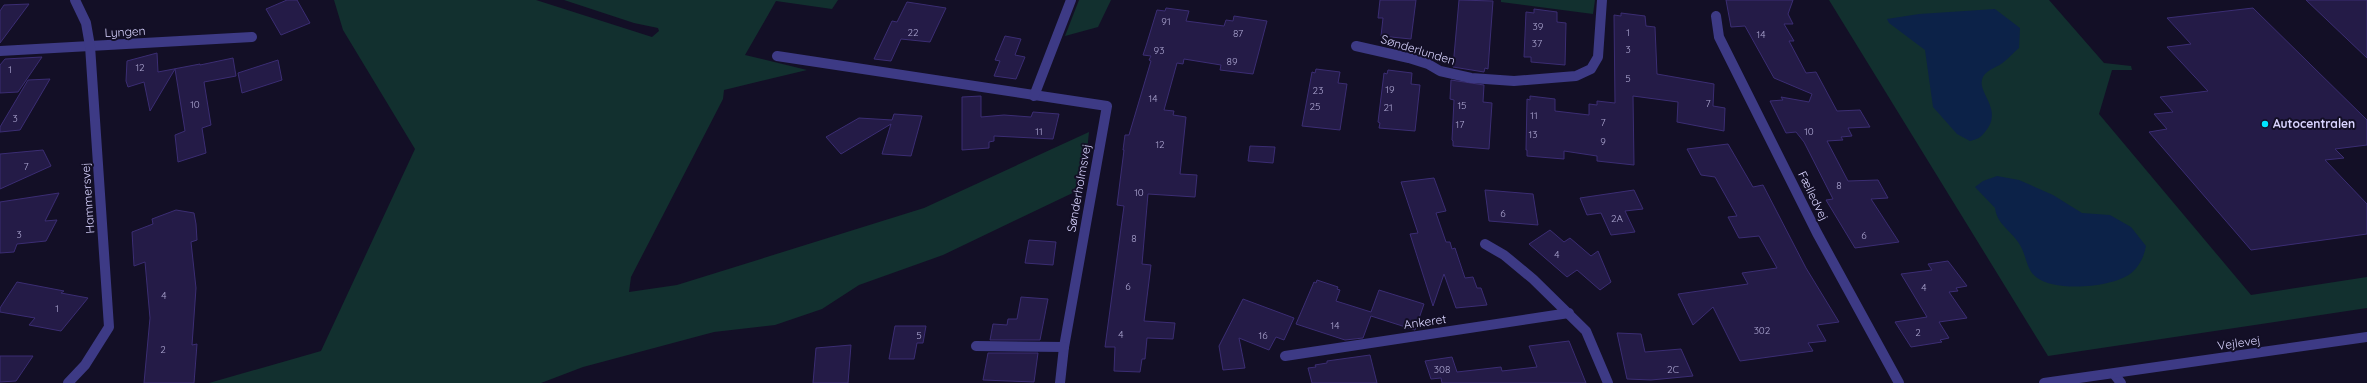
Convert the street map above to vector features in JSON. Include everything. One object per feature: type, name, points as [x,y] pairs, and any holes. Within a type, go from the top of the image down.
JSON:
[{"type":"street","name":"Hammersvej","points":[[68,383],[85,365],[109,327],[90,46],[86,23],[75,0]]},
{"type":"street","points":[[1034,96],[1071,0]]},
{"type":"street","name":"Sønderlunden","points":[[1356,46],[1396,53],[1429,64],[1441,72],[1480,79],[1508,82],[1543,77],[1575,76],[1589,72],[1595,66],[1599,53],[1601,36],[1599,14],[1602,0]]},
{"type":"street","name":"Fælledvej","points":[[1716,16],[1719,37],[1813,226],[1899,383]]},
{"type":"street","name":"Lyngen","points":[[0,50],[252,37]]},
{"type":"street","name":"Sønderholmsvej","points":[[777,56],[1107,106],[1064,347],[1060,383]]},
{"type":"street","points":[[1484,244],[1510,260],[1569,313],[1586,331],[1608,383]]},
{"type":"street","name":"Ankeret","points":[[1285,356],[1569,313]]},
{"type":"street","name":"Vejlevej","points":[[2044,383],[2118,378],[2367,337]]},
{"type":"street","points":[[976,346],[1064,347]]},
{"type":"green space","points":[[334,0],[536,0],[652,37],[659,31],[658,28],[634,23],[564,0],[838,0],[832,9],[776,1],[745,55],[807,70],[724,90],[723,99],[631,277],[629,292],[677,285],[924,208],[1089,132],[1083,188],[943,255],[859,285],[822,309],[775,325],[714,332],[583,367],[541,383],[209,383],[321,351],[415,149],[343,30]]},
{"type":"green space","points":[[1079,0],[1111,0],[1098,27],[1065,36]]},
{"type":"green space","points":[[1501,0],[1595,0],[1593,14],[1501,2]]},
{"type":"green space","points":[[1829,0],[2049,0],[2104,63],[2131,66],[2132,70],[2112,70],[2099,114],[2251,295],[2367,277],[2367,308],[2048,356]]},
{"type":"water","points":[[1995,9],[2020,28],[2019,48],[2002,63],[1987,72],[1983,77],[1983,89],[1991,108],[1992,116],[1990,124],[1985,132],[1979,138],[1970,141],[1957,134],[1933,107],[1925,50],[1889,23],[1887,19],[1919,14]]},
{"type":"water","points":[[1997,176],[2019,180],[2053,195],[2082,213],[2110,215],[2131,227],[2146,246],[2141,262],[2130,274],[2121,279],[2096,285],[2068,286],[2044,282],[2032,273],[2021,247],[2001,223],[1996,214],[1995,208],[1975,187],[1983,181]]},
{"type":"building","points":[[287,0],[297,0],[310,23],[281,35],[266,9]]},
{"type":"building","points":[[1380,0],[1416,0],[1411,39],[1381,36],[1383,18],[1378,18]]},
{"type":"building","points":[[1459,0],[1493,1],[1488,69],[1485,68],[1484,72],[1453,67]]},
{"type":"building","points":[[1726,0],[1793,0],[1788,14],[1793,24],[1784,24],[1794,41],[1789,41],[1806,73],[1816,72],[1837,111],[1860,110],[1870,127],[1848,128],[1852,136],[1841,137],[1843,140],[1827,141],[1848,181],[1878,180],[1888,198],[1871,199],[1899,242],[1855,248],[1826,200],[1833,199],[1804,142],[1796,132],[1786,133],[1770,101],[1783,100],[1781,97],[1809,102],[1812,94],[1774,78],[1745,26],[1731,27]]},
{"type":"building","points":[[2306,0],[2367,0],[2367,58]]},
{"type":"building","points":[[907,2],[946,8],[930,42],[901,39],[891,61],[874,59],[892,21],[897,22]]},
{"type":"building","points":[[29,4],[0,43],[0,11],[4,5]]},
{"type":"building","points":[[1166,8],[1189,11],[1186,21],[1224,26],[1226,20],[1233,21],[1234,16],[1267,21],[1253,74],[1220,70],[1221,65],[1184,59],[1183,64],[1177,63],[1164,110],[1174,111],[1173,115],[1186,117],[1180,174],[1197,175],[1195,197],[1148,194],[1142,264],[1151,265],[1144,321],[1175,323],[1173,339],[1147,338],[1145,359],[1142,359],[1140,372],[1114,371],[1115,347],[1105,347],[1124,206],[1117,205],[1125,135],[1129,135],[1151,61],[1149,60],[1151,56],[1143,55],[1157,10],[1165,11]]},
{"type":"building","name":"Autocentralen","points":[[2253,8],[2367,120],[2367,145],[2335,149],[2344,158],[2325,160],[2367,204],[2367,234],[2251,250],[2149,132],[2167,129],[2154,114],[2173,112],[2160,97],[2208,91],[2167,47],[2191,44],[2167,18]]},
{"type":"building","points":[[1534,9],[1557,12],[1557,22],[1566,23],[1565,65],[1531,62],[1531,57],[1524,57],[1526,12],[1534,13]]},
{"type":"building","points":[[1621,13],[1645,16],[1646,26],[1655,27],[1657,74],[1714,84],[1713,106],[1725,108],[1724,131],[1677,122],[1678,102],[1633,96],[1634,165],[1597,161],[1597,156],[1564,151],[1564,159],[1527,156],[1527,99],[1530,100],[1530,96],[1555,99],[1555,111],[1589,115],[1589,104],[1597,105],[1597,101],[1615,103],[1614,15],[1621,16]]},
{"type":"building","points":[[1005,36],[1021,39],[1015,55],[1025,57],[1016,79],[994,76],[1000,61],[995,60]]},
{"type":"building","points":[[157,53],[158,72],[233,58],[236,76],[204,82],[211,125],[202,128],[206,153],[178,162],[175,135],[185,131],[175,69],[150,111],[144,82],[128,87],[126,81],[127,61]]},
{"type":"building","points":[[42,57],[18,92],[0,93],[0,65],[5,59]]},
{"type":"building","points":[[278,60],[282,80],[242,93],[238,73]]},
{"type":"building","points":[[1316,69],[1340,72],[1338,83],[1347,84],[1340,130],[1302,126],[1312,72],[1315,73]]},
{"type":"building","points":[[1388,70],[1412,73],[1411,84],[1420,85],[1415,131],[1379,128],[1380,123],[1378,122],[1384,73],[1387,74]]},
{"type":"building","points":[[50,79],[20,130],[0,132],[0,127],[28,80]]},
{"type":"building","points":[[1451,80],[1484,85],[1483,102],[1492,103],[1489,149],[1453,146],[1454,100],[1450,99]]},
{"type":"building","points":[[981,96],[981,117],[1004,115],[1031,117],[1033,112],[1059,114],[1053,139],[994,136],[994,141],[989,142],[989,148],[962,150],[962,97]]},
{"type":"building","points":[[894,114],[922,116],[911,156],[882,154],[891,124],[841,154],[826,137],[859,118],[892,120]]},
{"type":"building","points":[[1728,144],[1753,187],[1763,185],[1806,268],[1839,322],[1817,325],[1826,341],[1808,343],[1813,351],[1740,361],[1713,307],[1693,325],[1678,294],[1748,284],[1742,273],[1777,268],[1759,236],[1739,238],[1728,217],[1737,216],[1715,177],[1701,175],[1687,149]]},
{"type":"building","points":[[1250,146],[1275,147],[1273,163],[1248,161]]},
{"type":"building","points":[[43,150],[51,166],[0,189],[0,154]]},
{"type":"building","points":[[1434,178],[1446,211],[1436,213],[1446,242],[1450,242],[1452,249],[1455,248],[1465,278],[1473,277],[1477,288],[1481,288],[1487,305],[1456,308],[1444,274],[1433,306],[1410,234],[1418,233],[1401,182]]},
{"type":"building","points":[[1485,190],[1533,194],[1538,225],[1489,221]]},
{"type":"building","points":[[1634,190],[1643,209],[1625,211],[1635,232],[1611,235],[1601,213],[1587,215],[1580,198]]},
{"type":"building","points":[[59,193],[45,221],[57,220],[46,241],[17,244],[14,252],[0,253],[0,202]]},
{"type":"building","points":[[176,210],[194,213],[196,224],[197,240],[191,242],[196,288],[192,345],[197,344],[194,383],[144,383],[150,318],[145,262],[134,266],[132,232],[153,224],[152,219]]},
{"type":"building","points":[[1550,230],[1564,242],[1570,238],[1591,256],[1598,251],[1611,282],[1600,290],[1577,270],[1567,277],[1529,244]]},
{"type":"building","points":[[1029,240],[1056,242],[1053,265],[1025,263]]},
{"type":"building","points":[[1948,261],[1967,286],[1956,288],[1958,291],[1949,292],[1967,318],[1939,322],[1949,338],[1940,340],[1942,342],[1911,347],[1895,322],[1927,317],[1901,274],[1932,270],[1928,264]]},
{"type":"building","points":[[1317,280],[1338,287],[1337,289],[1340,290],[1336,301],[1371,312],[1379,290],[1424,304],[1415,330],[1371,316],[1363,338],[1345,340],[1296,324],[1314,282],[1316,283]]},
{"type":"building","points":[[17,282],[64,291],[61,293],[88,298],[61,331],[29,325],[35,318],[0,312],[0,308]]},
{"type":"building","points":[[1021,297],[1048,299],[1040,340],[990,340],[993,324],[1007,325],[1008,319],[1017,319]]},
{"type":"building","points":[[1243,299],[1294,318],[1284,340],[1276,337],[1269,350],[1239,338],[1245,368],[1223,370],[1219,346]]},
{"type":"building","points":[[895,326],[926,326],[923,343],[917,343],[914,359],[889,359]]},
{"type":"building","points":[[1617,333],[1641,334],[1645,352],[1681,349],[1693,376],[1651,380],[1627,379]]},
{"type":"building","points":[[1569,341],[1586,383],[1442,383],[1441,378],[1431,379],[1425,361],[1452,357],[1457,372],[1501,367],[1502,371],[1537,367],[1529,346]]},
{"type":"building","points":[[851,345],[848,383],[813,383],[816,348]]},
{"type":"building","points":[[988,353],[1038,353],[1034,382],[983,380]]},
{"type":"building","points":[[1370,355],[1377,383],[1312,383],[1308,368],[1327,363],[1327,361]]},
{"type":"building","points":[[0,356],[33,356],[16,381],[0,382]]},
{"type":"place","name":"Autocentralen","points":[[2265,124]]}]
